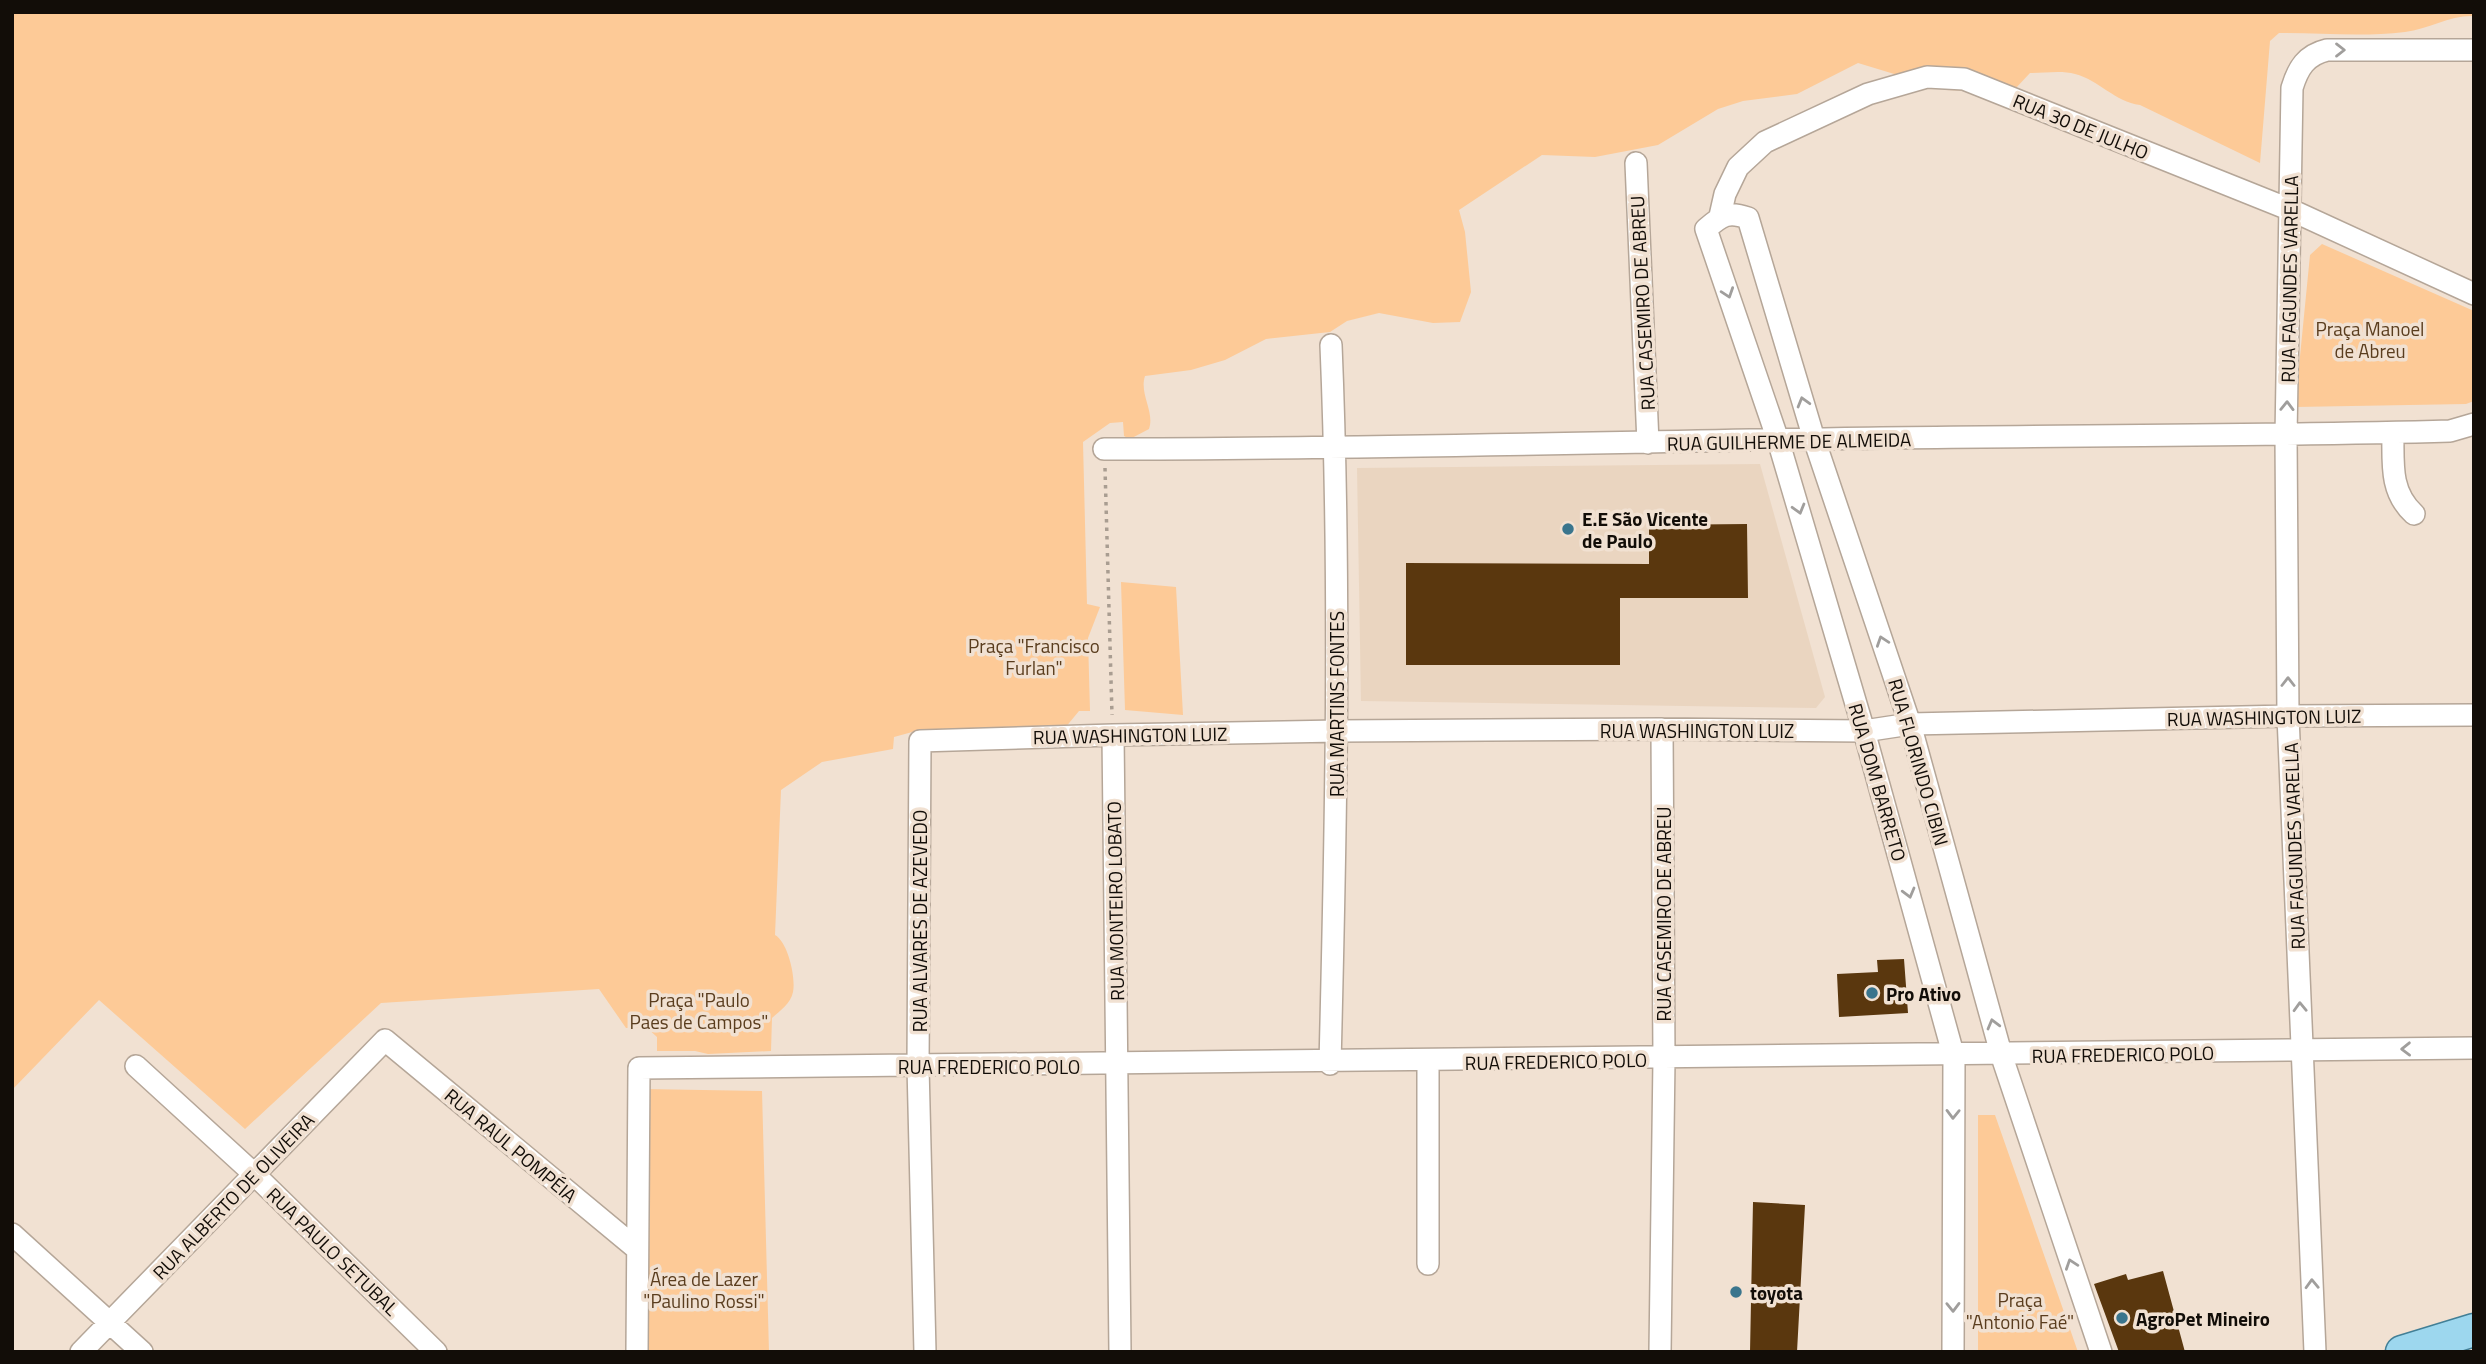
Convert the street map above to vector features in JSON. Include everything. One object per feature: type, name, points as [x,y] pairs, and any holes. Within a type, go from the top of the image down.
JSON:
[{"type":"main road","points":[[2402,1352],[2474,1330]]},
{"type":"street","name":"RUA FAGUNDES VARELLA","points":[[2315,1352],[2288,716],[2286,436],[2292,88],[2297,73],[2305,62],[2314,53],[2327,50],[2474,50]]},
{"type":"street","name":"RUA 30 DE JULHO","points":[[1713,222],[1738,167],[1765,142],[1868,94],[1927,77],[1964,79],[2291,210],[2474,294]]},
{"type":"street","name":"RUA CASEMIRO DE ABREU","points":[[1636,163],[1648,443]]},
{"type":"street","name":"RUA FLORINDO CIBIN","points":[[1713,222],[1735,213],[1748,218],[1814,439],[1910,724],[2002,1057],[2101,1352]]},
{"type":"street","name":"RUA DOM BARRETO","points":[[1713,222],[1864,731],[1954,1058],[1953,1352]]},
{"type":"street","name":"RUA MARTINS FONTES","points":[[1330,1064],[1338,731],[1335,449],[1331,345]]},
{"type":"street","name":"RUA GUILHERME DE ALMEIDA","points":[[1104,449],[1335,449],[1814,439],[2286,436],[2450,431],[2474,424]]},
{"type":"street","points":[[2393,433],[2393,472],[2398,492],[2404,505],[2414,514]]},
{"type":"street","name":"RUA WASHINGTON LUIZ","points":[[920,741],[1338,731],[1864,731],[1910,724],[2288,716],[2474,716]]},
{"type":"street","name":"RUA CASEMIRO DE ABREU","points":[[1660,1352],[1664,1059],[1662,729]]},
{"type":"street","name":"RUA MONTEIRO LOBATO","points":[[1112,735],[1120,1352]]},
{"type":"street","name":"RUA ALVARES DE AZEVEDO","points":[[920,741],[918,1066],[925,1352]]},
{"type":"street","name":"RUA ALBERTO DE OLIVEIRA","points":[[81,1352],[384,1040]]},
{"type":"street","name":"RUA RAUL POMPÉIA","points":[[384,1040],[637,1249]]},
{"type":"street","name":"RUA FREDERICO POLO","points":[[637,1249],[639,1068],[1428,1065],[1664,1059],[1954,1058],[2474,1048]]},
{"type":"street","points":[[1428,1065],[1428,1264]]},
{"type":"street","name":"RUA PAULO SETUBAL","points":[[136,1066],[254,1174],[436,1352]]},
{"type":"street","points":[[12,1234],[142,1352]]},
{"type":"street","points":[[637,1249],[637,1352]]},
{"type":"path","points":[[1104,449],[1112,735]]},
{"type":"shaded area","name":"E.E São Vicente de Paulo","points":[[1760,464],[1825,697],[1816,708],[1361,701],[1357,468]]},
{"type":"green space","points":[[12,12],[2474,12],[2474,16],[2390,33],[2279,33],[2270,41],[2260,163],[2140,105],[2123,100],[2075,74],[2030,73],[2015,89],[2001,92],[1947,90],[1858,63],[1797,94],[1743,101],[1718,109],[1658,145],[1595,157],[1542,155],[1459,210],[1465,232],[1471,292],[1460,322],[1433,323],[1379,313],[1347,321],[1330,332],[1266,339],[1225,360],[1191,370],[1145,376],[1149,429],[1130,439],[1124,436],[1123,422],[1110,423],[1083,442],[1087,604],[1100,607],[1088,638],[1090,711],[1079,711],[1060,734],[916,731],[894,737],[893,749],[822,762],[781,790],[775,935],[787,952],[794,986],[790,1000],[772,1018],[771,1051],[708,1054],[695,1051],[657,1051],[657,1037],[646,1027],[626,1028],[599,989],[381,1003],[245,1129],[99,1000],[12,1090]]},
{"type":"green space","name":"Praça Manoel de Abreu","points":[[2322,244],[2474,311],[2474,401],[2466,404],[2295,407],[2310,255]]},
{"type":"green space","points":[[1121,582],[1176,587],[1183,715],[1125,710]]},
{"type":"green space","name":"Área de Lazer \"Paulino Rossi\"","points":[[643,1089],[762,1091],[769,1352],[641,1352]]},
{"type":"green space","name":"Praça \"Antonio Faé\"","points":[[1978,1115],[1995,1115],[2078,1352],[1978,1352]]},
{"type":"building","points":[[1747,524],[1748,598],[1620,598],[1620,665],[1406,665],[1406,563],[1649,564],[1649,525]]},
{"type":"building","name":"Pro Ativo","points":[[1904,959],[1908,1013],[1839,1017],[1837,974],[1878,972],[1877,960]]},
{"type":"building","points":[[1753,1202],[1805,1205],[1797,1352],[1750,1352]]},
{"type":"building","points":[[2163,1271],[2185,1352],[2119,1352],[2094,1284],[2126,1274],[2128,1280]]},
{"type":"place","name":"E.E São Vicente de Paulo","points":[[1568,529]]},
{"type":"place","name":"Pro Ativo","points":[[1872,993]]},
{"type":"place","name":"toyota","points":[[1736,1292]]},
{"type":"place","name":"AgroPet Mineiro","points":[[2122,1318]]},
{"type":"park label","name":"Praça \"Francisco Furlan\"","points":[[1034,656]]},
{"type":"park label","name":"Praça \"Paulo Paes de Campos\"","points":[[699,1010]]}]
